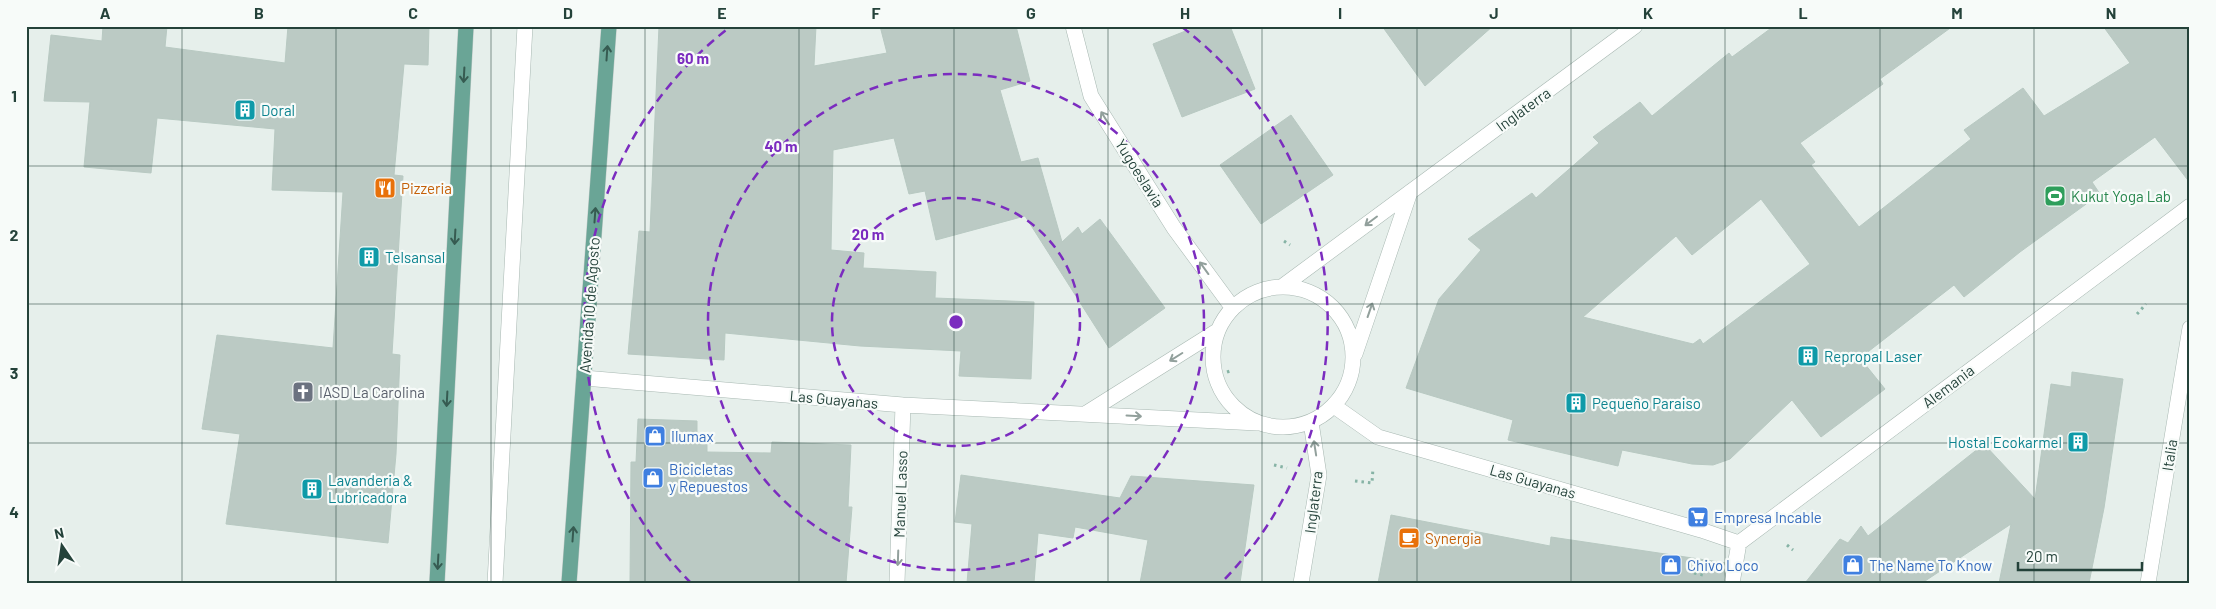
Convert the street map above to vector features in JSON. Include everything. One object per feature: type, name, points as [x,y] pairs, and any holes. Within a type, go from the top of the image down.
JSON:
[{"type":"main road","points":[[437,583],[466,26]]},
{"type":"main road","name":"Avenida 10 de Agosto","points":[[569,583],[609,26]]},
{"type":"street","points":[[495,583],[525,26]]},
{"type":"street","name":"Yugoeslavia","points":[[1073,26],[1091,96],[1174,228],[1232,308]]},
{"type":"street","name":"Inglaterra","points":[[1283,286],[1635,26]]},
{"type":"street","points":[[1355,356],[1349,329],[1333,306],[1310,291],[1283,286],[1255,292],[1232,308],[1217,331],[1212,358],[1218,385],[1234,408],[1257,423],[1284,428],[1311,422],[1334,406],[1350,383],[1355,356],[1410,192]]},
{"type":"street","name":"Alemania","points":[[1739,543],[2190,206]]},
{"type":"street","name":"Italia","points":[[2148,583],[2190,328]]},
{"type":"street","points":[[1085,414],[1217,331]]},
{"type":"street","name":"Las Guayanas","points":[[584,378],[903,404],[1257,423]]},
{"type":"street","name":"Manuel Lasso","points":[[897,583],[903,404]]},
{"type":"street","name":"Las Guayanas","points":[[1334,406],[1378,437],[1701,530],[1739,543]]},
{"type":"street","name":"Inglaterra","points":[[1301,583],[1319,475],[1311,422]]},
{"type":"street","points":[[1732,583],[1739,543]]},
{"type":"path","points":[[2137,314],[2146,304]]},
{"type":"path","points":[[1355,481],[1372,482],[1373,468]]},
{"type":"building","points":[[103,26],[167,26],[165,47],[285,63],[288,26],[429,26],[428,65],[404,64],[394,175],[403,176],[392,354],[400,355],[396,454],[388,543],[226,524],[240,434],[202,429],[217,335],[333,348],[343,192],[272,190],[275,129],[157,118],[151,173],[84,167],[90,102],[44,101],[51,35],[102,41]]},
{"type":"building","points":[[659,26],[816,26],[814,66],[887,53],[880,26],[1016,26],[1030,81],[1000,90],[1021,162],[1038,158],[1062,242],[1078,227],[1082,234],[1100,219],[1165,308],[1109,348],[1025,216],[936,240],[925,191],[909,194],[894,138],[833,150],[831,250],[864,253],[863,268],[936,272],[935,298],[1034,302],[1031,379],[959,376],[961,351],[860,346],[725,333],[724,360],[628,354],[639,231],[650,232]]},
{"type":"building","points":[[1198,26],[1230,26],[1255,89],[1182,117],[1153,44]]},
{"type":"building","points":[[1382,26],[1493,26],[1425,86]]},
{"type":"building","points":[[1774,26],[1953,26],[1880,79],[1883,84],[1800,143],[1815,162],[1811,165],[1859,227],[1971,139],[1964,130],[2023,88],[2044,116],[2130,63],[2103,26],[2190,26],[2190,183],[2155,137],[2092,182],[2100,194],[2020,252],[1964,297],[1954,285],[1860,358],[1885,389],[1821,437],[1792,400],[1730,459],[1713,465],[1692,464],[1622,450],[1618,466],[1508,440],[1513,420],[1406,388],[1439,299],[1481,250],[1468,239],[1532,193],[1536,198],[1599,143],[1593,137],[1640,102],[1652,116],[1729,53],[1732,57]],"holes":[[[1761,199],[1810,264],[1703,344],[1700,339],[1693,344],[1583,317],[1676,236],[1692,255]]]},
{"type":"building","points":[[1291,115],[1333,175],[1261,224],[1220,165]]},
{"type":"building","points":[[2072,372],[2123,379],[2104,508],[2089,583],[1999,583],[2011,524],[1922,583],[1805,583],[1840,539],[1848,543],[1861,526],[1868,536],[1984,444],[2035,499],[2051,384],[2071,387]]},
{"type":"building","points":[[638,419],[697,421],[697,442],[707,442],[707,452],[771,453],[772,442],[851,445],[848,507],[852,507],[846,583],[630,583],[631,462],[636,462]]},
{"type":"building","points":[[961,475],[1120,498],[1131,476],[1254,485],[1240,583],[1140,583],[1148,540],[1075,527],[1073,538],[1038,533],[1034,583],[967,583],[972,524],[955,522]]},
{"type":"building","points":[[1391,515],[1550,546],[1551,537],[1726,563],[1723,583],[1378,583]]},
{"type":"place","name":"Doral","points":[[245,110]]},
{"type":"place","name":"Pizzeria","points":[[385,188]]},
{"type":"place","name":"Kukut Yoga Lab","points":[[2055,196]]},
{"type":"place","name":"Telsansal","points":[[369,257]]},
{"type":"place","name":"Repropal Laser","points":[[1808,356]]},
{"type":"place","name":"IASD La Carolina","points":[[303,392]]},
{"type":"place","name":"Pequeño Paraiso","points":[[1576,403]]},
{"type":"place","name":"Ilumax","points":[[655,436]]},
{"type":"place","name":"Hostal Ecokarmel","points":[[2078,442]]},
{"type":"place","name":"Bicicletas y Repuestos","points":[[653,478]]},
{"type":"place","name":"Lavanderia & Lubricadora","points":[[312,489]]},
{"type":"place","name":"Empresa Incable","points":[[1698,517]]},
{"type":"place","name":"Synergia","points":[[1409,538]]},
{"type":"place","name":"Chivo Loco","points":[[1671,565]]},
{"type":"place","name":"The Name To Know","points":[[1853,565]]}]
